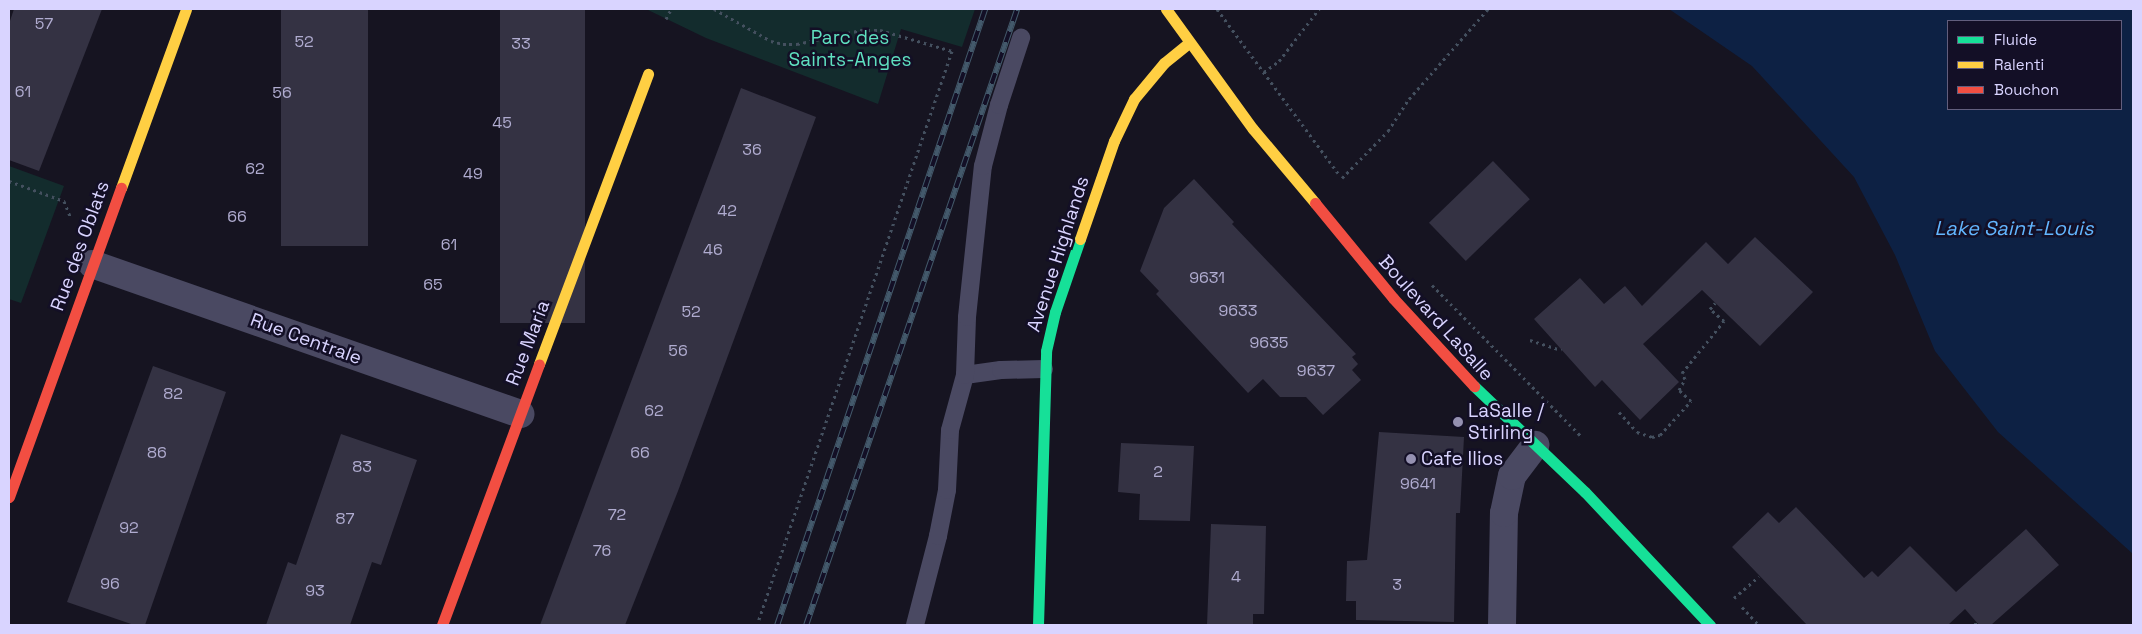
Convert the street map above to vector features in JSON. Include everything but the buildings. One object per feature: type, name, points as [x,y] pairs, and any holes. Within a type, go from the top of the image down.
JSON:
[{"type":"street","name":"Rue des Oblats","points":[[9,498],[92,264],[186,9]]},
{"type":"street","name":"Boulevard LaSalle","points":[[1166,9],[1252,129],[1387,292],[1493,407],[1585,492],[1710,625]]},
{"type":"street","name":"Avenue Highlands","points":[[1038,625],[1044,369],[1055,312],[1114,141],[1134,99],[1147,82],[1189,42]]},
{"type":"street","name":"Rue Maria","points":[[442,625],[648,74]]},
{"type":"street","name":"Rue Centrale","points":[[92,264],[520,414]]},
{"type":"street","points":[[1502,625],[1504,512],[1512,476],[1535,445]]},
{"type":"lane","points":[[914,625],[938,536],[947,490],[950,430],[964,375],[967,317],[983,166],[988,142],[1021,38]]},
{"type":"lane","points":[[964,375],[1007,369],[1044,369]]},
{"type":"path","points":[[666,19],[671,9]]},
{"type":"path","points":[[714,9],[771,41],[783,44],[804,43],[861,30],[880,30],[952,51],[757,625]]},
{"type":"path","points":[[1217,9],[1347,185]]},
{"type":"path","points":[[1264,72],[1279,60],[1319,9]]},
{"type":"path","points":[[1342,178],[1388,131],[1409,99],[1488,9]]},
{"type":"path","points":[[9,181],[64,201]]},
{"type":"path","name":"Boulevard LaSalle","points":[[1427,280],[1587,443]]},
{"type":"path","points":[[1619,412],[1637,432],[1652,437],[1660,435],[1691,401],[1678,390],[1685,379],[1682,373],[1724,322],[1710,309],[1715,303]]},
{"type":"path","points":[[1530,340],[1561,350]]},
{"type":"path","points":[[1734,598],[1759,576]]},
{"type":"path","points":[[1728,592],[1759,625]]},
{"type":"green space","name":"Parc des Saints-Anges","points":[[646,9],[975,9],[962,47],[901,29],[878,104],[706,38]]},
{"type":"green space","points":[[9,166],[64,186],[21,303],[9,299]]},
{"type":"water","name":"Lake Saint-Louis","points":[[1669,9],[2133,9],[2133,554],[1998,432],[1935,351],[1895,255],[1854,177],[1752,66]]},
{"type":"railway","points":[[777,625],[985,9]]},
{"type":"railway","points":[[806,625],[1017,9]]},
{"type":"traffic: fast","points":[[1038,625],[1046,351],[1055,312],[1080,239]]},
{"type":"traffic: fast","points":[[1474,386],[1585,492],[1710,625]]},
{"type":"traffic: slow","points":[[121,188],[186,9]]},
{"type":"traffic: slow","points":[[1166,9],[1253,129],[1315,203]]},
{"type":"traffic: slow","points":[[1080,239],[1114,141],[1134,99],[1164,63],[1189,43]]},
{"type":"traffic: slow","points":[[539,364],[648,74]]},
{"type":"traffic: jam","points":[[9,497],[121,188]]},
{"type":"traffic: jam","points":[[1315,203],[1393,298],[1474,386]]},
{"type":"traffic: jam","points":[[442,625],[539,364]]},
{"type":"place","name":"LaSalle / Stirling","points":[[1458,422]]},
{"type":"place","name":"Cafe Ilios","points":[[1411,459]]}]
